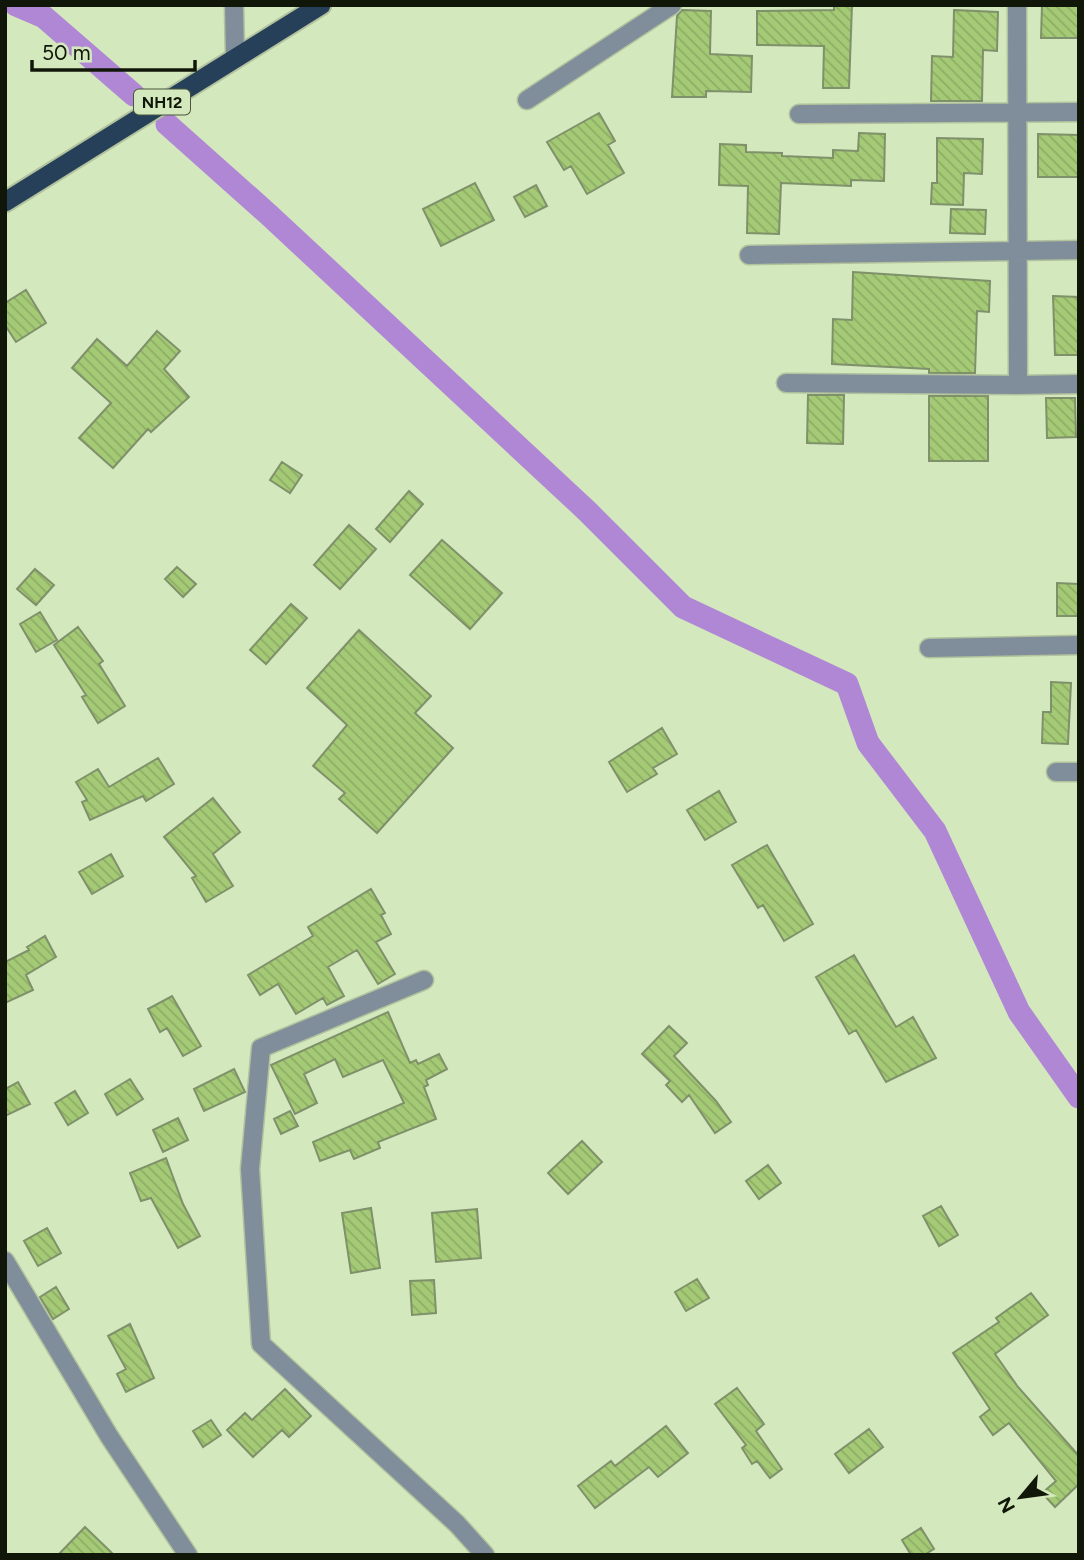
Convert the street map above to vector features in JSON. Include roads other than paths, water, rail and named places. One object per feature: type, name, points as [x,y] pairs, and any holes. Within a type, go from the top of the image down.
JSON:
[{"type":"highway","name":"NH12","points":[[5,202],[235,56],[321,5]]},
{"type":"street","points":[[234,5],[235,56]]},
{"type":"street","points":[[527,100],[672,5]]},
{"type":"street","points":[[1017,5],[1020,250],[1018,385]]},
{"type":"street","points":[[799,114],[1079,112]]},
{"type":"street","points":[[749,255],[1079,250]]},
{"type":"street","points":[[786,383],[1079,384]]},
{"type":"street","points":[[929,648],[1079,645]]},
{"type":"street","points":[[1056,772],[1079,772]]},
{"type":"street","points":[[424,980],[261,1048],[250,1169],[261,1344],[457,1524],[485,1555]]},
{"type":"street","points":[[5,1261],[109,1436],[188,1555]]},
{"type":"waterway","points":[[16,5],[44,17],[134,95]]},
{"type":"waterway","points":[[167,124],[268,214],[587,511],[683,607],[847,684],[868,743],[935,831],[1019,1012],[1079,1097]]}]
